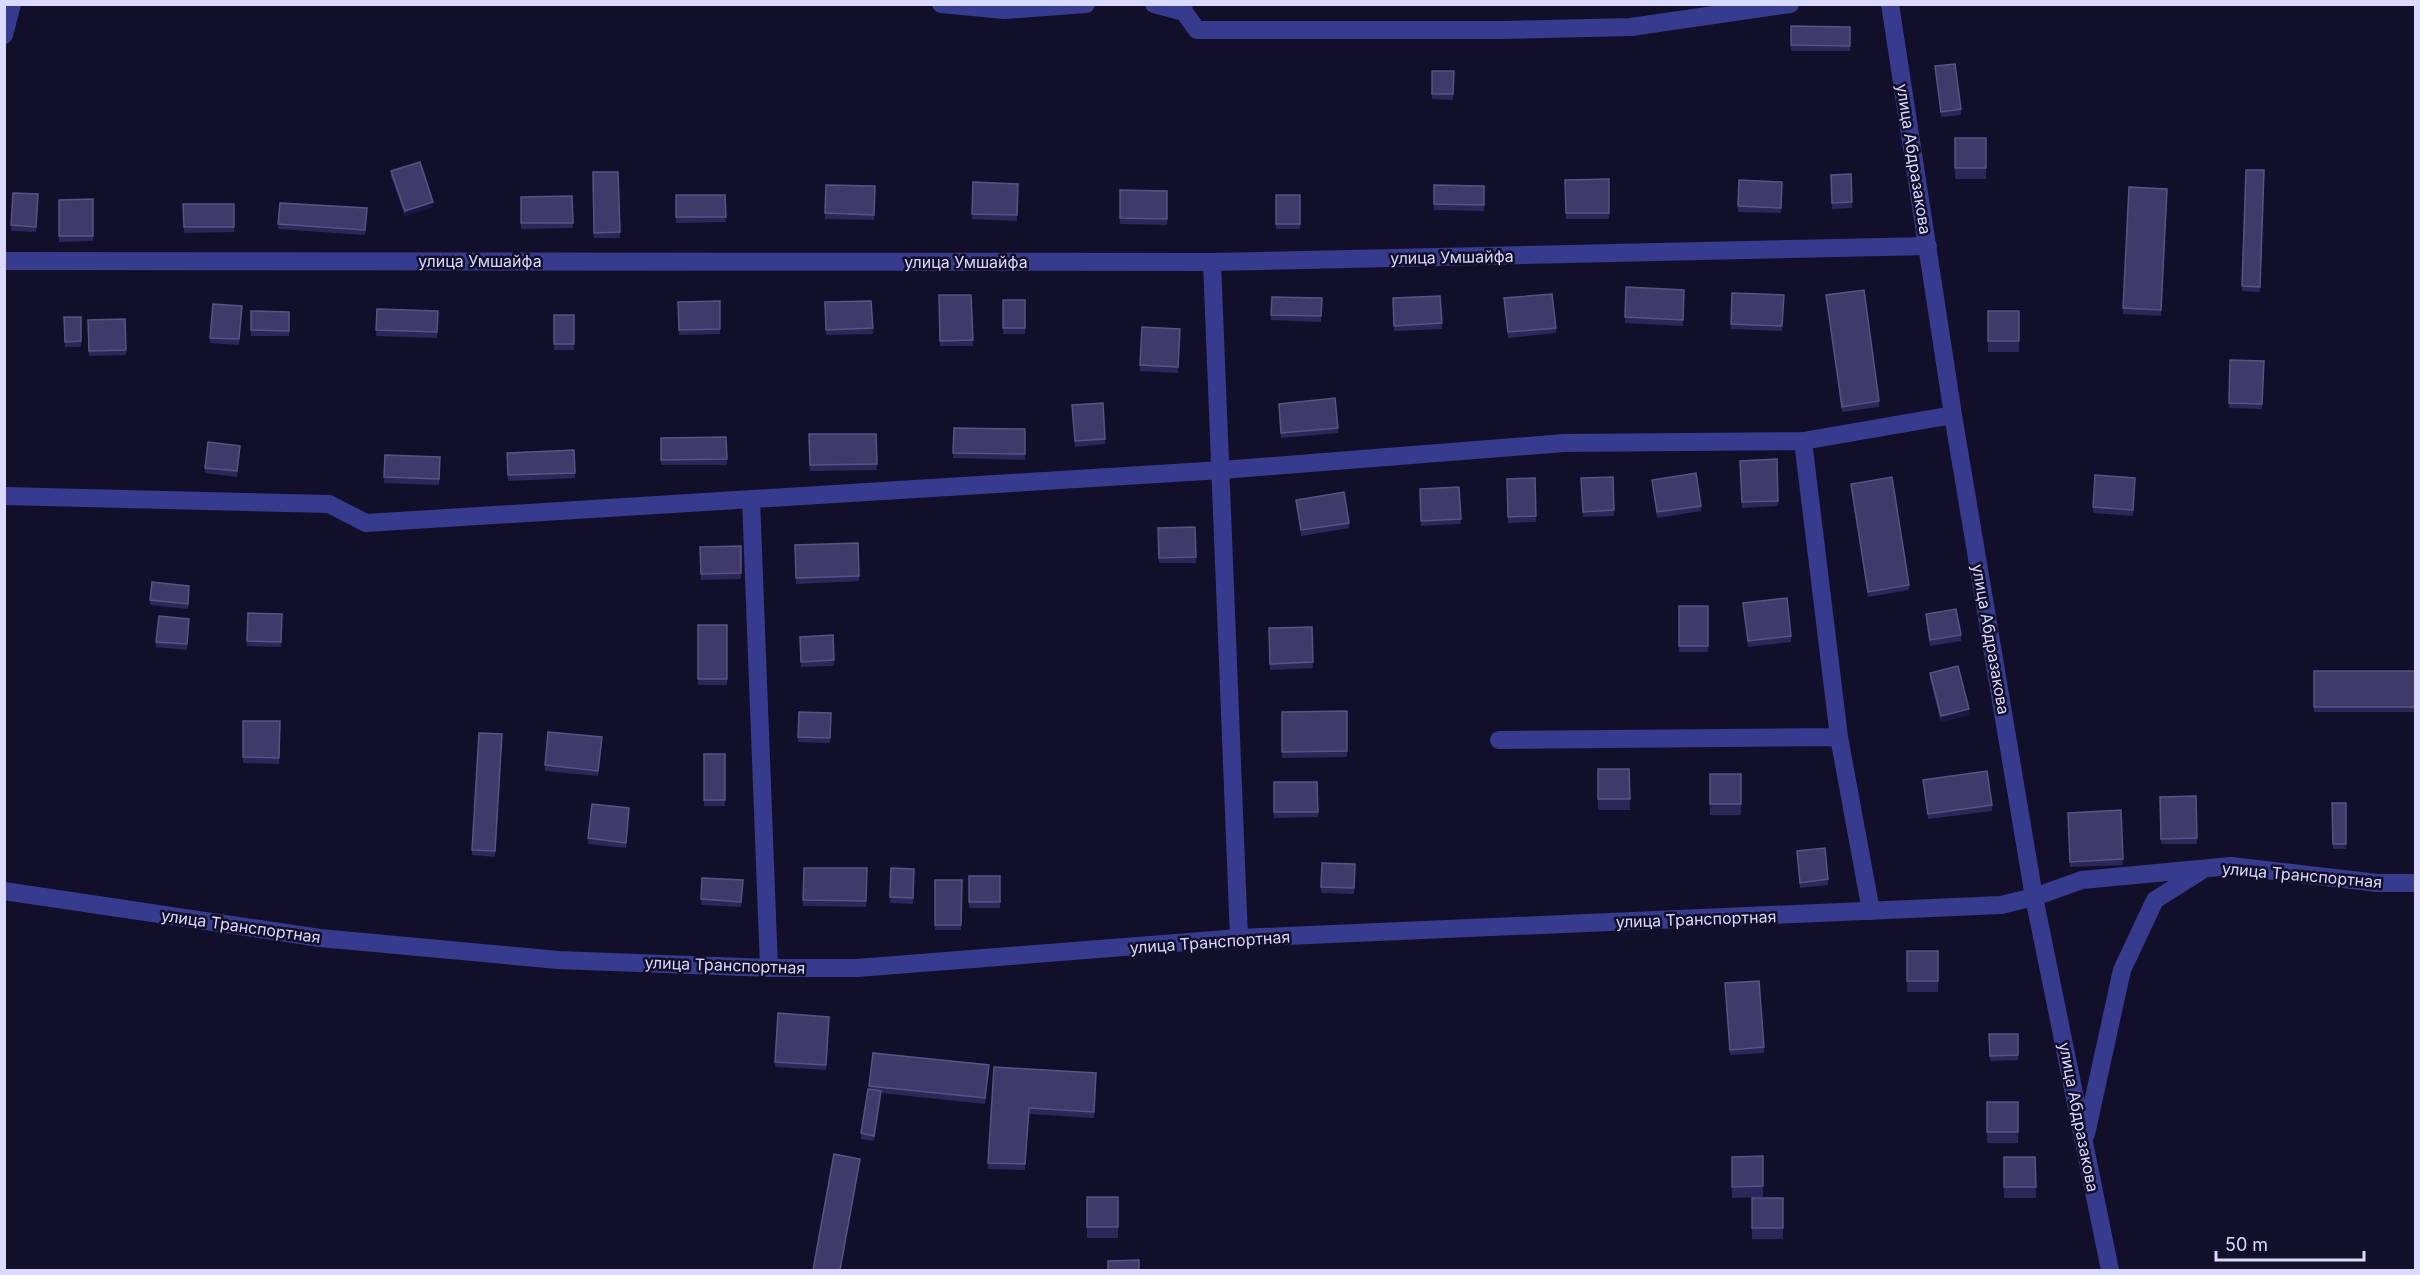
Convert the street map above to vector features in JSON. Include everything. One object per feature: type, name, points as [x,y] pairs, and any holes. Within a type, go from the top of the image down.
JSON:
[{"type":"street","points":[[4,35],[12,4]]},
{"type":"street","points":[[941,4],[1004,10],[1086,4]]},
{"type":"street","points":[[1154,4],[1183,8],[1197,30],[1501,30],[1631,27],[1790,4]]},
{"type":"street","name":"улица Абдразакова","points":[[1890,4],[1953,414],[2034,897],[2110,1270]]},
{"type":"street","name":"улица Умшайфа","points":[[4,261],[1212,262],[1928,246]]},
{"type":"street","points":[[1212,262],[1239,938]]},
{"type":"street","points":[[4,496],[329,504],[366,523],[1222,470],[1564,443],[1803,441],[1953,414]]},
{"type":"street","points":[[1803,441],[1839,736],[1871,911]]},
{"type":"street","points":[[751,499],[769,968]]},
{"type":"street","points":[[1499,740],[1839,736]]},
{"type":"street","name":"улица Транспортная","points":[[4,891],[320,938],[558,960],[769,968],[857,968],[1239,938],[2001,905],[2034,897],[2082,880],[2231,866],[2378,883],[2415,883]]},
{"type":"street","points":[[2085,1142],[2122,970],[2155,900],[2205,868]]},
{"type":"building","points":[[1791,26],[1850,27],[1850,46],[1791,45]]},
{"type":"building","points":[[1955,64],[1961,109],[1941,112],[1935,66]]},
{"type":"building","points":[[1432,71],[1454,71],[1453,94],[1432,94]]},
{"type":"building","points":[[1955,138],[1986,138],[1986,168],[1955,168]]},
{"type":"building","points":[[420,162],[433,202],[405,211],[391,171]]},
{"type":"building","points":[[2246,170],[2264,170],[2260,287],[2242,286]]},
{"type":"building","points":[[593,172],[618,172],[620,232],[594,233]]},
{"type":"building","points":[[1851,174],[1852,202],[1832,203],[1831,175]]},
{"type":"building","points":[[1609,179],[1609,213],[1566,213],[1565,180]]},
{"type":"building","points":[[1739,180],[1782,182],[1781,208],[1738,206]]},
{"type":"building","points":[[973,182],[1018,184],[1017,215],[972,214]]},
{"type":"building","points":[[826,185],[875,186],[874,215],[825,213]]},
{"type":"building","points":[[1434,185],[1484,186],[1484,205],[1434,204]]},
{"type":"building","points":[[2129,187],[2167,189],[2161,310],[2123,308]]},
{"type":"building","points":[[1120,190],[1167,191],[1167,219],[1120,218]]},
{"type":"building","points":[[13,193],[38,194],[36,227],[11,225]]},
{"type":"building","points":[[676,195],[725,195],[726,217],[676,217]]},
{"type":"building","points":[[1276,195],[1300,195],[1300,224],[1276,224]]},
{"type":"building","points":[[572,196],[573,223],[521,223],[521,197]]},
{"type":"building","points":[[93,199],[93,236],[59,236],[59,200]]},
{"type":"building","points":[[280,203],[367,208],[365,230],[278,224]]},
{"type":"building","points":[[183,204],[234,204],[234,227],[184,227]]},
{"type":"building","points":[[1626,287],[1684,290],[1683,320],[1625,317]]},
{"type":"building","points":[[1864,290],[1879,401],[1842,407],[1826,295]]},
{"type":"building","points":[[1732,293],[1784,295],[1782,326],[1731,324]]},
{"type":"building","points":[[1552,294],[1556,328],[1508,332],[1504,298]]},
{"type":"building","points":[[939,295],[971,295],[973,340],[940,341]]},
{"type":"building","points":[[1440,296],[1442,323],[1394,326],[1393,298]]},
{"type":"building","points":[[1272,297],[1322,298],[1321,316],[1271,315]]},
{"type":"building","points":[[1003,300],[1025,300],[1025,328],[1003,328]]},
{"type":"building","points":[[720,301],[720,329],[679,330],[678,302]]},
{"type":"building","points":[[871,301],[873,328],[826,330],[825,302]]},
{"type":"building","points":[[213,304],[242,306],[239,339],[210,338]]},
{"type":"building","points":[[377,309],[438,311],[437,332],[376,330]]},
{"type":"building","points":[[251,311],[289,312],[289,331],[251,330]]},
{"type":"building","points":[[1988,311],[2019,311],[2019,341],[1988,341]]},
{"type":"building","points":[[554,315],[574,315],[574,344],[554,344]]},
{"type":"building","points":[[64,317],[81,317],[81,341],[65,342]]},
{"type":"building","points":[[125,319],[126,350],[89,351],[88,320]]},
{"type":"building","points":[[1142,327],[1180,329],[1178,367],[1140,365]]},
{"type":"building","points":[[2230,360],[2264,361],[2262,404],[2229,403]]},
{"type":"building","points":[[1335,398],[1338,428],[1281,433],[1279,404]]},
{"type":"building","points":[[1103,403],[1105,439],[1075,441],[1072,405]]},
{"type":"building","points":[[954,428],[1025,429],[1025,454],[953,453]]},
{"type":"building","points":[[809,434],[876,434],[877,464],[810,465]]},
{"type":"building","points":[[726,437],[727,459],[661,460],[661,438]]},
{"type":"building","points":[[208,442],[240,446],[237,471],[205,468]]},
{"type":"building","points":[[574,450],[575,473],[508,475],[507,453]]},
{"type":"building","points":[[385,455],[440,457],[439,479],[384,477]]},
{"type":"building","points":[[1777,459],[1778,501],[1742,502],[1740,461]]},
{"type":"building","points":[[1696,473],[1701,506],[1657,512],[1652,480]]},
{"type":"building","points":[[2095,475],[2135,478],[2133,510],[2093,507]]},
{"type":"building","points":[[1613,477],[1614,510],[1583,512],[1581,478]]},
{"type":"building","points":[[1892,477],[1909,585],[1868,592],[1851,484]]},
{"type":"building","points":[[1535,478],[1536,516],[1508,517],[1507,479]]},
{"type":"building","points":[[1459,487],[1461,519],[1421,521],[1420,489]]},
{"type":"building","points":[[1344,492],[1349,523],[1301,530],[1296,500]]},
{"type":"building","points":[[1195,527],[1196,557],[1159,558],[1158,528]]},
{"type":"building","points":[[858,543],[859,576],[796,578],[795,545]]},
{"type":"building","points":[[741,546],[741,573],[701,574],[700,547]]},
{"type":"building","points":[[152,582],[189,586],[188,604],[150,600]]},
{"type":"building","points":[[1787,598],[1791,636],[1748,641],[1743,603]]},
{"type":"building","points":[[1679,606],[1708,606],[1708,646],[1679,646]]},
{"type":"building","points":[[1956,609],[1961,635],[1930,640],[1926,614]]},
{"type":"building","points":[[248,613],[282,614],[281,642],[247,641]]},
{"type":"building","points":[[159,616],[189,619],[187,644],[156,642]]},
{"type":"building","points":[[698,625],[727,625],[727,679],[698,679]]},
{"type":"building","points":[[1312,627],[1313,662],[1270,664],[1269,628]]},
{"type":"building","points":[[833,635],[834,660],[801,662],[800,637]]},
{"type":"building","points":[[1958,666],[1969,709],[1941,716],[1930,673]]},
{"type":"building","points":[[2314,671],[2415,671],[2415,707],[2314,707]]},
{"type":"building","points":[[1347,711],[1347,751],[1282,752],[1282,712]]},
{"type":"building","points":[[799,712],[831,713],[830,738],[798,737]]},
{"type":"building","points":[[243,721],[280,721],[279,758],[243,757]]},
{"type":"building","points":[[548,732],[602,737],[598,771],[545,765]]},
{"type":"building","points":[[479,733],[502,734],[495,851],[472,850]]},
{"type":"building","points":[[704,754],[725,754],[725,800],[704,800]]},
{"type":"building","points":[[1598,769],[1629,769],[1630,799],[1598,799]]},
{"type":"building","points":[[1987,771],[1992,805],[1928,814],[1923,780]]},
{"type":"building","points":[[1710,774],[1741,774],[1741,804],[1710,804]]},
{"type":"building","points":[[1274,782],[1317,782],[1318,812],[1274,812]]},
{"type":"building","points":[[2196,796],[2197,838],[2161,839],[2160,797]]},
{"type":"building","points":[[2332,803],[2346,803],[2346,844],[2333,844]]},
{"type":"building","points":[[592,804],[629,808],[626,843],[588,838]]},
{"type":"building","points":[[2121,810],[2123,859],[2070,862],[2068,813]]},
{"type":"building","points":[[1825,848],[1828,879],[1800,883],[1797,851]]},
{"type":"building","points":[[1322,863],[1355,864],[1354,888],[1321,887]]},
{"type":"building","points":[[804,868],[867,868],[866,901],[803,900]]},
{"type":"building","points":[[891,868],[914,869],[913,898],[890,897]]},
{"type":"building","points":[[969,876],[1000,876],[1000,902],[969,902]]},
{"type":"building","points":[[702,878],[743,880],[741,902],[701,899]]},
{"type":"building","points":[[935,880],[962,880],[961,925],[935,925]]},
{"type":"building","points":[[1907,951],[1938,951],[1938,981],[1907,981]]},
{"type":"building","points":[[1759,981],[1764,1047],[1730,1050],[1725,983]]},
{"type":"building","points":[[778,1013],[829,1017],[826,1065],[775,1062]]},
{"type":"building","points":[[1989,1034],[2018,1034],[2018,1055],[1990,1056]]},
{"type":"building","points":[[873,1053],[989,1065],[985,1098],[869,1086]]},
{"type":"building","points":[[994,1067],[1096,1073],[1094,1112],[1029,1108],[1025,1164],[988,1163]]},
{"type":"building","points":[[868,1089],[881,1091],[874,1136],[861,1133]]},
{"type":"building","points":[[1987,1102],[2018,1102],[2018,1132],[1987,1132]]},
{"type":"building","points":[[834,1154],[860,1159],[840,1270],[813,1270]]},
{"type":"building","points":[[1763,1156],[1763,1186],[1732,1187],[1732,1157]]},
{"type":"building","points":[[2004,1157],[2035,1157],[2036,1187],[2004,1187]]},
{"type":"building","points":[[1087,1197],[1118,1197],[1118,1227],[1087,1227]]},
{"type":"building","points":[[1752,1198],[1783,1198],[1783,1228],[1752,1228]]},
{"type":"building","points":[[1139,1260],[1139,1270],[1108,1270],[1108,1261]]}]
